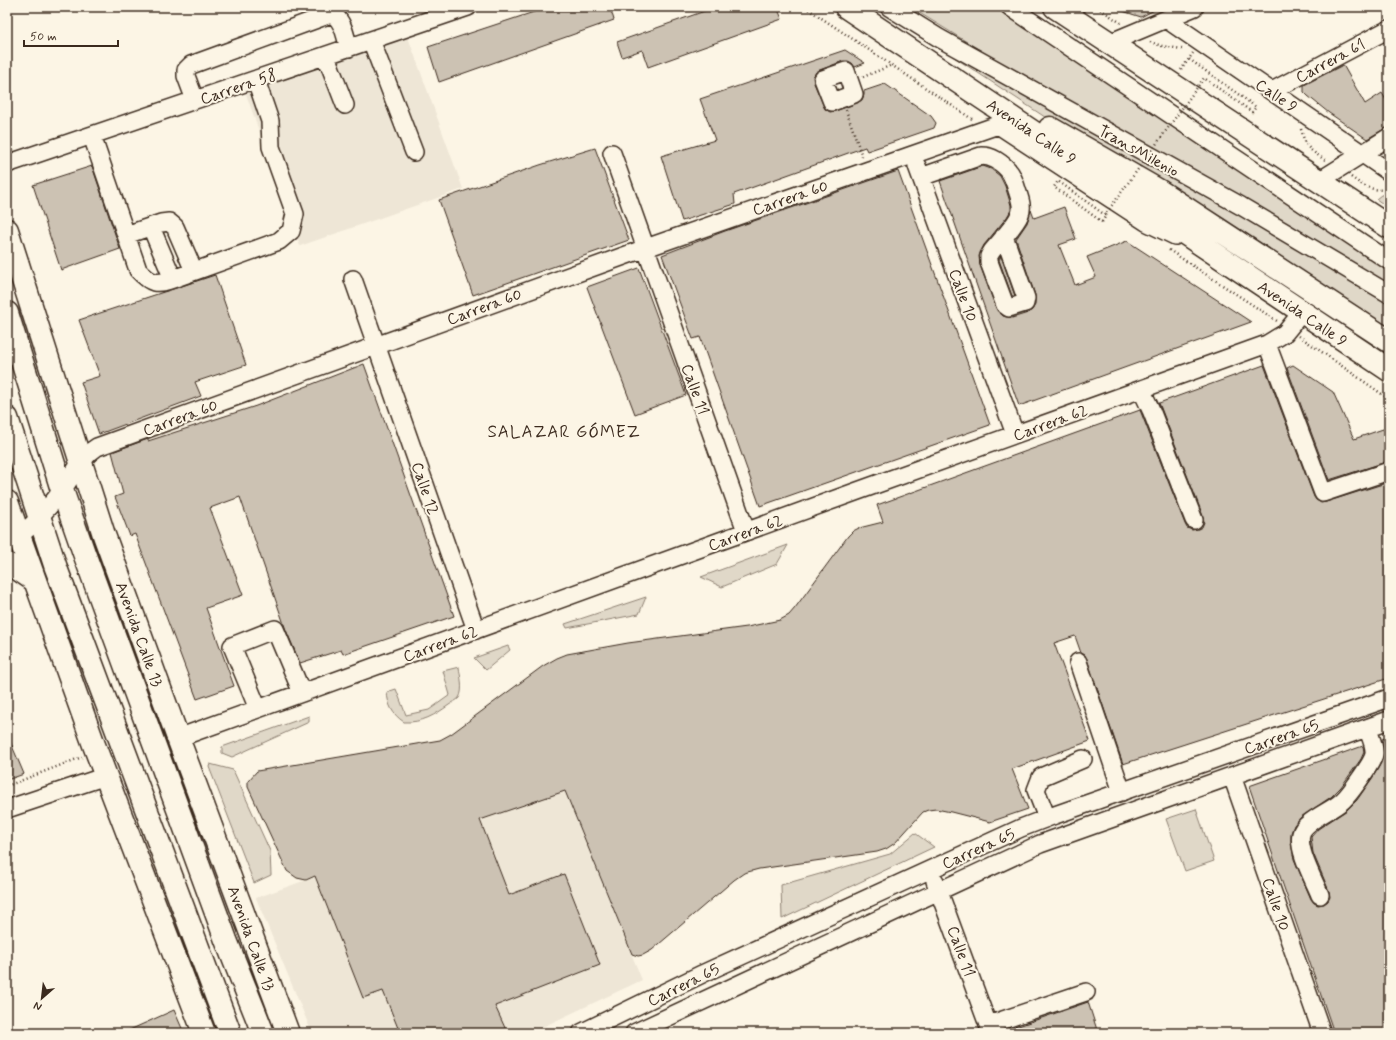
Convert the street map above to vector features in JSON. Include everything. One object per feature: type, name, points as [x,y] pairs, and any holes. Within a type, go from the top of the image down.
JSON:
[{"type":"main road","name":"Avenida Calle 9","points":[[846,7],[1389,370]]},
{"type":"main road","points":[[1055,7],[1389,228]]},
{"type":"main road","points":[[941,70],[998,125]]},
{"type":"main road","points":[[941,70],[1092,152],[1158,190],[1389,341]]},
{"type":"main road","name":"Avenida Calle 13","points":[[7,230],[104,535],[175,731],[288,1033]]},
{"type":"main road","name":"Avenida Calle 13","points":[[7,313],[62,490],[226,940],[263,1033]]},
{"type":"main road","points":[[7,418],[39,517],[104,698],[230,1033]]},
{"type":"main road","points":[[8,507],[13,538],[35,581],[90,750],[106,776],[204,1033]]},
{"type":"main road","points":[[7,564],[35,581]]},
{"type":"main road","points":[[136,692],[175,731]]},
{"type":"main road","points":[[90,750],[104,698]]},
{"type":"street","name":"Carrera 58","points":[[7,164],[468,7]]},
{"type":"street","name":"TransMilenio","points":[[889,7],[958,49],[1240,206],[1389,294]]},
{"type":"street","points":[[1010,7],[1389,261]]},
{"type":"street","points":[[1109,43],[1195,7]]},
{"type":"street","points":[[195,100],[186,76],[186,70],[191,65],[328,15],[334,15],[339,19],[349,48]]},
{"type":"street","name":"Calle 9","points":[[1166,19],[1389,172]]},
{"type":"street","name":"Carrera 61","points":[[1272,91],[1389,29]]},
{"type":"street","points":[[371,40],[414,152]]},
{"type":"street","points":[[326,56],[345,106]]},
{"type":"street","points":[[846,71],[850,82],[854,94],[832,102],[823,79],[846,71]]},
{"type":"street","points":[[92,136],[138,270],[147,279],[160,283],[173,279],[279,241],[291,231],[295,214],[271,147],[270,121],[256,80]]},
{"type":"street","name":"Carrera 60","points":[[13,538],[39,517],[62,490],[81,461],[97,447],[646,248],[998,125]]},
{"type":"street","name":"Avenida Calle 9","points":[[998,125],[1146,222],[1217,255]]},
{"type":"street","points":[[1319,181],[1389,137]]},
{"type":"street","name":"Calle 11","points":[[612,154],[746,531]]},
{"type":"street","name":"Calle 10","points":[[912,155],[1015,434]]},
{"type":"street","points":[[921,177],[981,156],[990,157],[1003,164],[1010,170],[1013,176],[1021,205],[1020,214],[1004,236]]},
{"type":"street","points":[[126,235],[160,223],[169,222],[175,227],[194,271]]},
{"type":"street","points":[[151,227],[173,279]]},
{"type":"street","name":"Calle 12","points":[[353,279],[476,630]]},
{"type":"street","name":"Carrera 62","points":[[175,731],[258,709],[746,531],[1267,344],[1285,333],[1302,312]]},
{"type":"street","points":[[1267,344],[1323,493],[1389,471]]},
{"type":"street","points":[[1141,389],[1194,520]]},
{"type":"street","points":[[258,709],[232,646],[275,629],[302,693]]},
{"type":"street","points":[[1078,662],[1122,792]]},
{"type":"street","name":"Carrera 65","points":[[581,1033],[702,974],[1022,828],[1389,698]]},
{"type":"street","name":"Carrera 65","points":[[634,1033],[656,1028],[1040,844],[1389,720]]},
{"type":"street","points":[[1320,895],[1301,849],[1301,834],[1311,821],[1342,802],[1370,765],[1374,755],[1367,728]]},
{"type":"street","points":[[1047,818],[1036,790],[1041,777],[1083,759]]},
{"type":"street","points":[[7,809],[106,776]]},
{"type":"street","name":"Calle 10","points":[[1232,776],[1322,1033]]},
{"type":"street","points":[[1022,828],[1031,838],[1040,844]]},
{"type":"street","name":"Calle 11","points":[[930,870],[940,891],[990,1029]]},
{"type":"street","points":[[990,1029],[1086,992]]},
{"type":"path","points":[[804,7],[973,120]]},
{"type":"path","points":[[1097,7],[1120,23]]},
{"type":"path","points":[[1171,84],[1201,43]]},
{"type":"path","points":[[1102,222],[1054,187],[1058,181],[1105,215],[1204,78],[1252,112],[1256,107],[1190,59]]},
{"type":"path","points":[[850,82],[892,65]]},
{"type":"path","points":[[842,98],[867,171]]},
{"type":"path","points":[[1355,180],[1365,187],[1373,190],[1389,190]]},
{"type":"path","points":[[1310,344],[1389,399]]},
{"type":"path","points":[[7,786],[90,750]]},
{"type":"shaded area","points":[[910,7],[995,7],[1142,104],[1389,272],[1389,284],[1145,143],[993,58]]},
{"type":"shaded area","points":[[408,37],[463,189],[300,246],[246,94]]},
{"type":"shaded area","points":[[928,40],[1253,221],[1389,301],[1389,332],[1331,290],[1223,218],[1051,121]]},
{"type":"shaded area","points":[[1389,194],[1389,208],[1376,199],[1381,195]]},
{"type":"shaded area","points":[[788,545],[777,564],[722,587],[701,577]]},
{"type":"shaded area","points":[[646,597],[639,614],[567,628],[565,624]]},
{"type":"shaded area","points":[[508,646],[510,650],[486,670],[474,658]]},
{"type":"shaded area","points":[[459,667],[461,691],[459,698],[456,701],[439,712],[417,721],[404,722],[394,712],[388,701],[387,692],[396,689],[406,715],[429,710],[450,695],[443,671]]},
{"type":"shaded area","points":[[309,716],[309,722],[232,757],[222,753],[222,747]]},
{"type":"shaded area","points":[[210,764],[233,770],[270,851],[271,875],[254,883],[209,767]]},
{"type":"shaded area","points":[[565,791],[642,980],[530,1033],[312,1033],[256,898]]},
{"type":"shaded area","points":[[1196,809],[1214,861],[1185,871],[1166,819]]},
{"type":"shaded area","points":[[915,833],[934,847],[782,919],[781,885],[890,854]]},
{"type":"building","points":[[549,7],[610,7],[614,20],[439,82],[428,47]]},
{"type":"building","points":[[716,7],[777,7],[782,19],[648,67],[642,50],[622,57],[617,42]]},
{"type":"building","points":[[1116,7],[1160,7],[1141,17],[1116,9]]},
{"type":"building","points":[[845,50],[865,63],[855,67],[848,61],[843,61],[816,72],[813,77],[814,83],[825,109],[830,112],[857,103],[862,100],[864,91],[885,84],[931,116],[936,123],[934,128],[867,151],[865,147],[734,194],[735,204],[682,221],[661,156],[715,140],[700,99]]},
{"type":"building","points":[[1343,65],[1365,104],[1382,93],[1389,105],[1389,127],[1367,139],[1329,113],[1304,92],[1304,85]]},
{"type":"building","points":[[595,148],[629,240],[473,295],[439,200],[540,165]]},
{"type":"building","points":[[92,166],[120,249],[61,270],[33,185]]},
{"type":"building","points":[[983,166],[991,169],[1000,176],[1011,205],[1011,210],[1007,217],[984,245],[979,256],[980,265],[996,308],[1003,316],[1012,318],[1028,313],[1035,305],[1035,295],[1016,239],[1027,223],[1031,210],[1034,218],[1064,207],[1076,239],[1059,245],[1075,285],[1096,277],[1087,257],[1127,241],[1251,322],[1019,406],[940,181]]},
{"type":"building","points":[[898,171],[990,425],[760,506],[700,337],[693,339],[662,255],[725,231]]},
{"type":"building","points":[[1001,256],[1015,296],[1012,296],[999,260]]},
{"type":"building","points":[[639,268],[686,395],[635,414],[587,287]]},
{"type":"building","points":[[215,275],[246,365],[195,382],[201,396],[99,434],[81,382],[100,376],[79,320]]},
{"type":"building","points":[[364,364],[454,616],[343,654],[341,650],[300,663],[286,630],[240,497],[210,508],[243,595],[206,608],[234,686],[197,699],[135,534],[130,536],[115,497],[123,494],[112,452],[148,439],[148,441],[256,406]]},
{"type":"building","points":[[1264,365],[1316,500],[1321,503],[1326,502],[1389,482],[1389,678],[1123,764],[1087,659],[1085,655],[1081,653],[1075,636],[1054,643],[1090,741],[1012,769],[1028,809],[990,822],[936,809],[928,810],[923,812],[895,843],[886,849],[877,852],[759,869],[744,873],[652,950],[638,956],[632,954],[565,791],[480,820],[509,895],[564,874],[600,965],[495,1006],[506,1030],[499,1033],[400,1033],[383,991],[363,998],[315,876],[306,880],[297,878],[287,871],[248,787],[248,781],[257,771],[440,740],[451,734],[543,666],[567,654],[628,643],[747,627],[780,620],[789,615],[795,608],[853,531],[883,522],[877,505],[1140,410],[1185,524],[1187,528],[1192,530],[1198,529],[1202,527],[1204,522],[1203,516],[1159,403]]},
{"type":"building","points":[[1293,365],[1333,392],[1354,439],[1383,429],[1389,433],[1389,461],[1329,480],[1287,368]]},
{"type":"building","points":[[7,734],[24,774],[7,780]]},
{"type":"building","points":[[1389,737],[1389,1033],[1334,1033],[1249,786],[1363,746],[1364,752],[1361,759],[1341,787],[1331,797],[1301,817],[1294,825],[1291,833],[1294,859],[1311,899],[1318,905],[1324,904],[1330,897],[1329,891],[1313,853],[1311,837],[1318,829],[1347,810],[1357,800],[1381,763],[1384,751],[1382,739]]},
{"type":"building","points":[[1088,1002],[1098,1033],[1005,1033],[1004,1031]]},
{"type":"building","points":[[174,1010],[184,1033],[123,1033]]},
{"type":"district","name":"SALAZAR GÓMEZ","points":[[564,431]]}]
